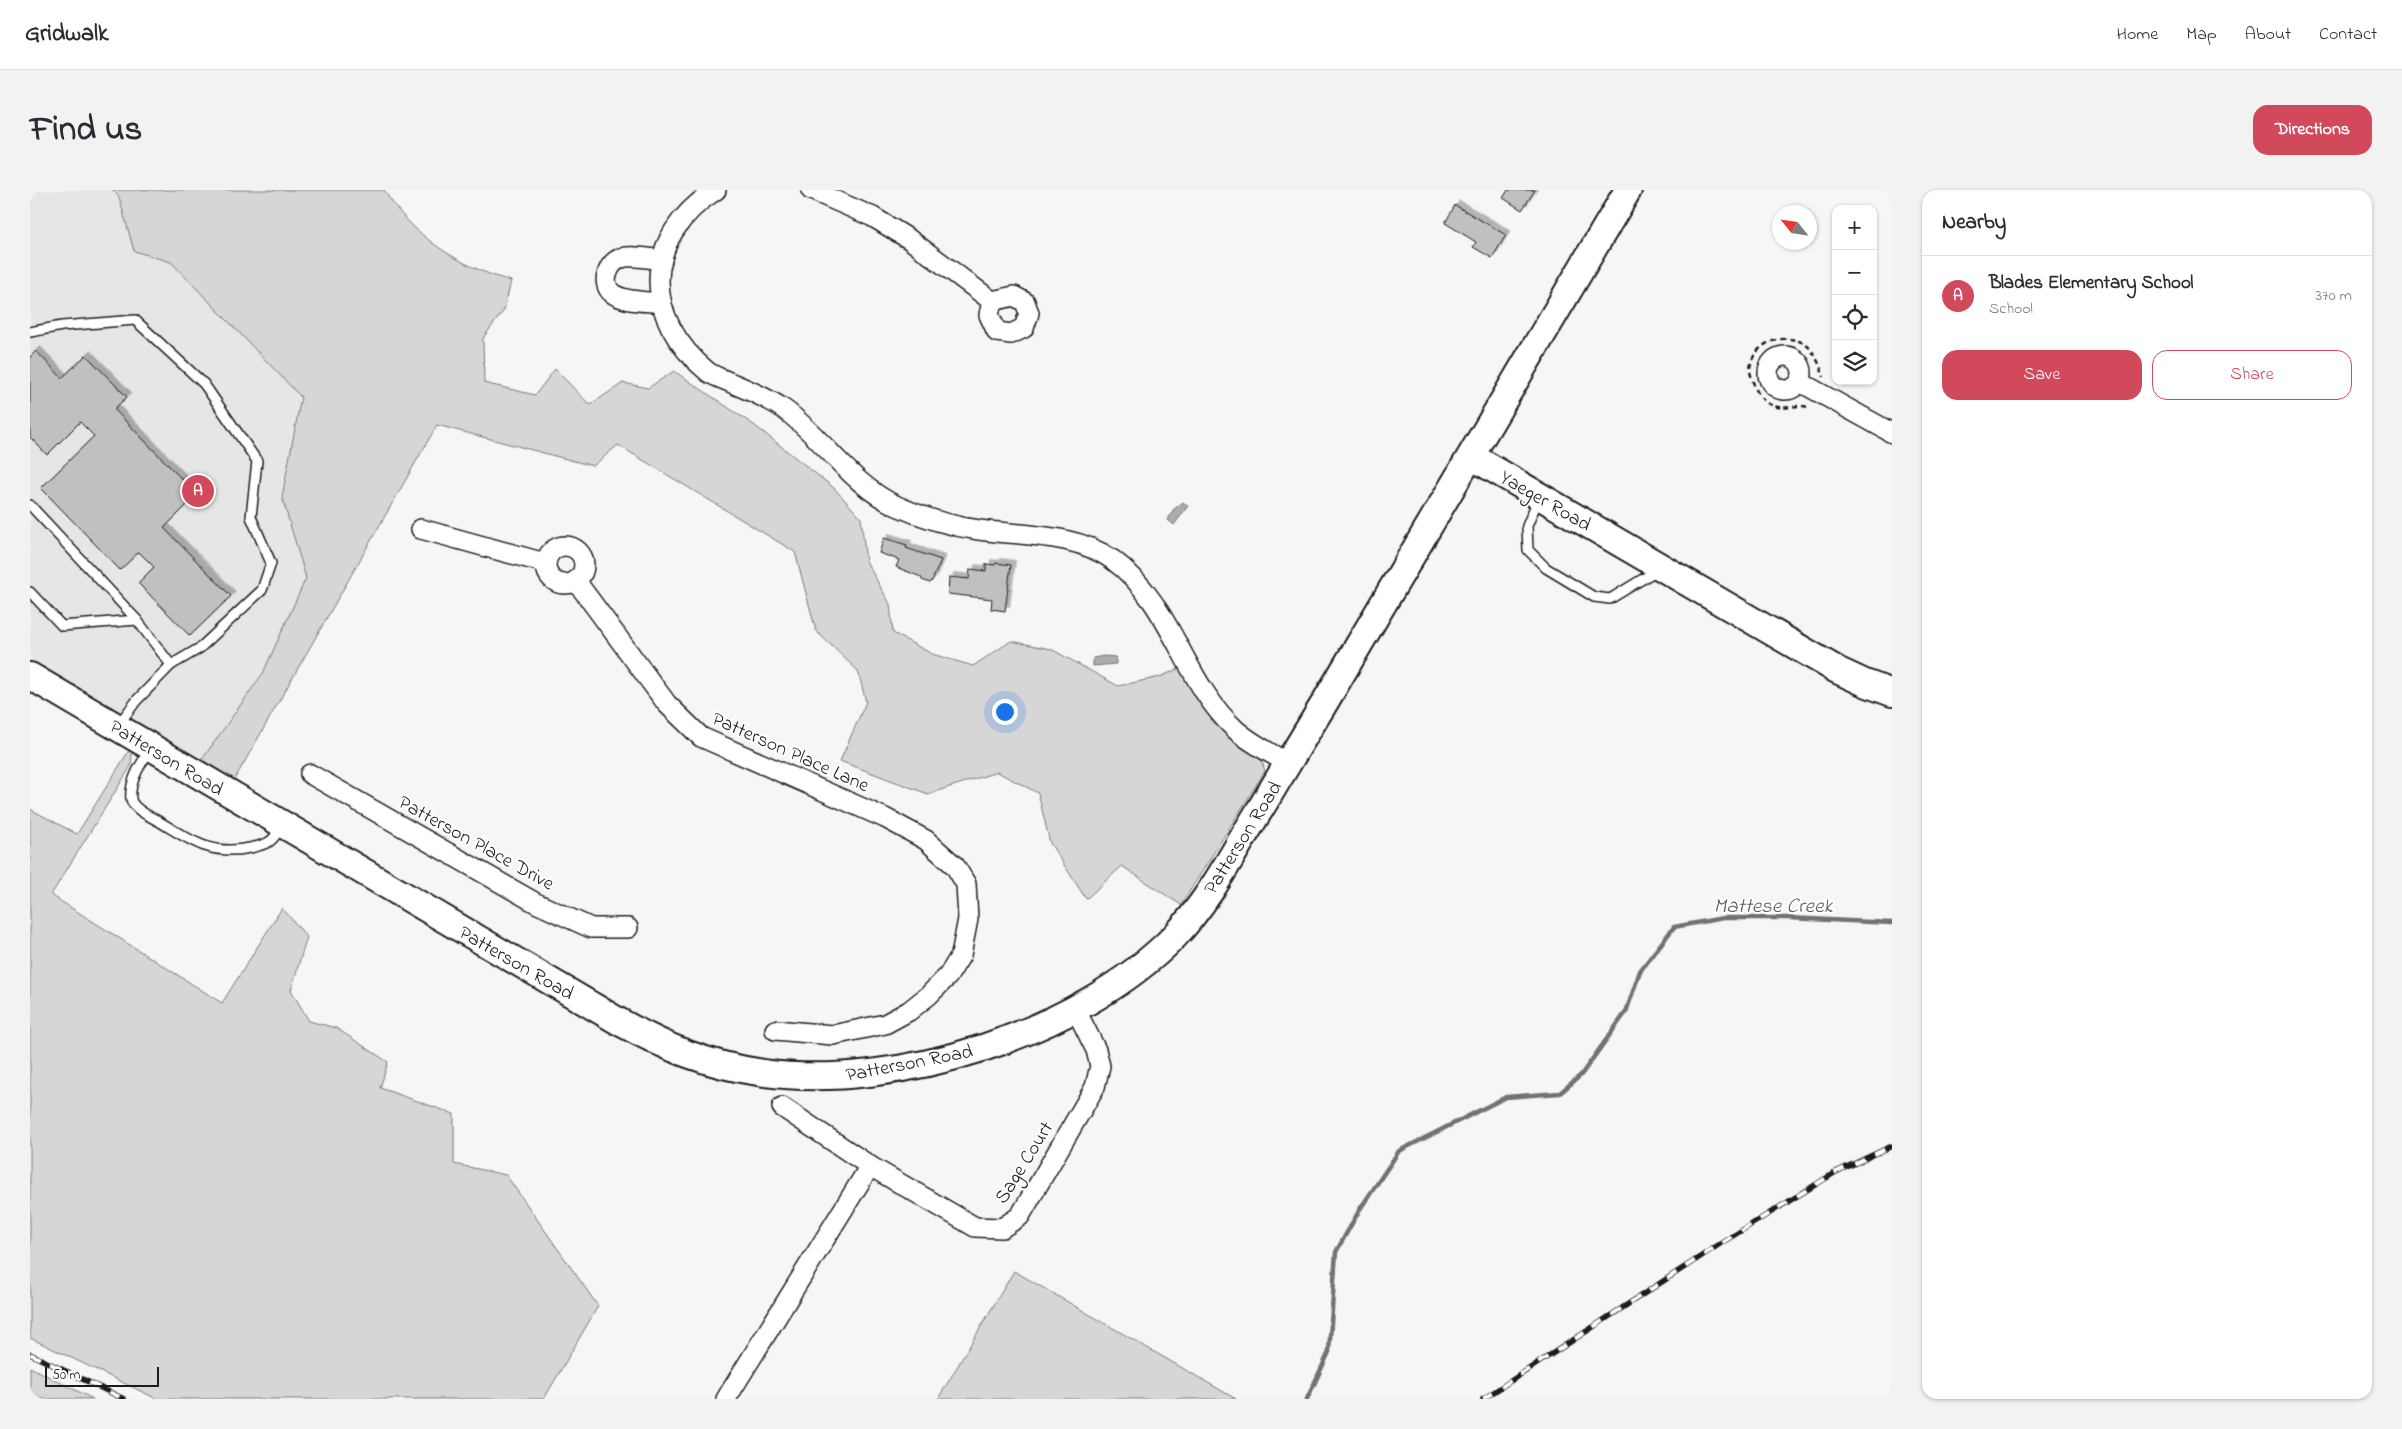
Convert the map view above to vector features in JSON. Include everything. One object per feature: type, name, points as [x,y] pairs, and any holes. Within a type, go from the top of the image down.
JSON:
[{"type":"street","points":[[716,190],[685,215],[664,248],[661,303],[668,325],[684,349],[710,374],[754,392],[785,410],[859,483],[896,505],[944,524],[978,530],[1049,537],[1084,545],[1111,559],[1135,578],[1154,601],[1205,691],[1235,729],[1288,763]]},
{"type":"street","points":[[811,190],[873,216],[909,239],[992,301]]},
{"type":"street","points":[[1471,456],[1628,190]]},
{"type":"street","points":[[661,303],[621,298],[610,292],[606,281],[608,268],[617,259],[630,256],[662,260]]},
{"type":"street","points":[[1800,382],[1843,408],[1892,433]]},
{"type":"street","name":"Yaeger Road","points":[[1471,456],[1837,670],[1892,693]]},
{"type":"street","name":"Patterson Road","points":[[30,676],[618,1022],[668,1048],[697,1059],[736,1068],[796,1076],[834,1076],[874,1072],[947,1057],[989,1045],[1053,1022],[1076,1010],[1139,968],[1173,938],[1193,915],[1228,862],[1471,456]]},
{"type":"street","points":[[421,529],[546,563]]},
{"type":"street","points":[[563,546],[576,550],[583,559],[584,565],[583,571],[576,581],[564,585],[552,580],[546,570],[546,563],[547,557],[557,548],[563,546]]},
{"type":"street","name":"Patterson Place Lane","points":[[576,581],[667,704],[701,738],[885,818],[926,840],[954,866],[966,884],[968,919],[961,954],[948,976],[929,996],[909,1011],[885,1024],[833,1035],[775,1030]]},
{"type":"street","name":"Patterson Place Drive","points":[[310,774],[536,903],[591,928],[628,928]]},
{"type":"street","name":"Sage Court","points":[[782,1107],[870,1166],[975,1227],[1002,1228],[1020,1216],[1095,1087],[1100,1066],[1096,1050],[1076,1010]]},
{"type":"street","points":[[726,1399],[870,1166]]},
{"type":"lane","points":[[30,332],[62,326],[135,320],[204,384],[257,460],[251,517],[271,563],[262,590],[200,648],[171,665],[137,700],[117,727]]},
{"type":"lane","points":[[1539,496],[1527,526],[1528,550],[1546,568],[1594,597],[1610,600],[1654,572],[1658,566]]},
{"type":"lane","points":[[30,504],[137,620],[171,665]]},
{"type":"lane","points":[[30,592],[62,626],[137,620]]},
{"type":"lane","points":[[152,748],[141,764],[131,799],[135,806],[185,837],[215,850],[230,852],[264,845],[274,840],[282,825]]},
{"type":"shaded area","points":[[30,190],[244,190],[463,322],[208,766],[30,660]]},
{"type":"shaded area","points":[[113,190],[384,190],[408,222],[439,248],[474,267],[511,281],[504,310],[483,338],[484,383],[535,395],[555,369],[590,405],[623,383],[648,388],[674,371],[754,425],[834,488],[861,518],[866,561],[890,604],[893,633],[932,654],[973,666],[1011,641],[1051,649],[1118,686],[1160,677],[1180,668],[1218,725],[1260,756],[1265,771],[1181,905],[1122,866],[1086,899],[1050,843],[1038,793],[997,772],[928,794],[840,761],[866,702],[858,671],[816,631],[795,552],[618,445],[593,466],[437,425],[233,782],[201,761],[263,673],[306,578],[282,497],[301,397],[171,262],[134,251],[119,197]]},
{"type":"shaded area","points":[[1183,502],[1188,506],[1174,525],[1168,520],[1173,510]]},
{"type":"shaded area","points":[[1104,656],[1116,657],[1116,664],[1093,666],[1093,658]]},
{"type":"shaded area","points":[[133,744],[131,766],[51,895],[222,1003],[282,908],[307,937],[291,990],[309,1021],[336,1028],[388,1062],[380,1088],[454,1114],[454,1164],[506,1175],[598,1306],[544,1399],[157,1399],[30,1338],[30,809],[77,834]]},
{"type":"shaded area","points":[[1014,1271],[1236,1399],[938,1399]]},
{"type":"shaded area","points":[[30,1367],[93,1399],[33,1399],[30,1397]]},
{"type":"building","points":[[1508,190],[1535,190],[1522,210],[1503,198]]},
{"type":"building","points":[[1455,205],[1506,235],[1492,258],[1473,247],[1476,242],[1445,223]]},
{"type":"building","points":[[36,351],[62,378],[86,355],[127,397],[114,409],[197,495],[164,528],[231,596],[190,636],[138,583],[154,567],[139,552],[120,570],[41,488],[94,436],[80,422],[47,455],[30,437],[30,357]]},
{"type":"building","points":[[884,538],[907,545],[906,548],[941,560],[932,581],[930,583],[922,580],[921,577],[896,567],[899,560],[879,553]]},
{"type":"building","points":[[996,563],[1011,565],[1005,611],[991,609],[992,599],[948,594],[949,577],[969,579],[970,569],[986,571],[986,564],[995,565]]},
{"type":"waterway","name":"Mattese Creek","points":[[1307,1399],[1329,1352],[1336,1252],[1360,1209],[1399,1151],[1506,1097],[1560,1093],[1581,1075],[1626,1012],[1640,971],[1674,927],[1723,918],[1788,918],[1892,923]]},
{"type":"railway","points":[[1483,1399],[1723,1242],[1836,1172],[1892,1146]]},
{"type":"railway","points":[[30,1354],[124,1399]]},
{"type":"place","name":"Blades Elementary School","points":[[198,491]]}]
